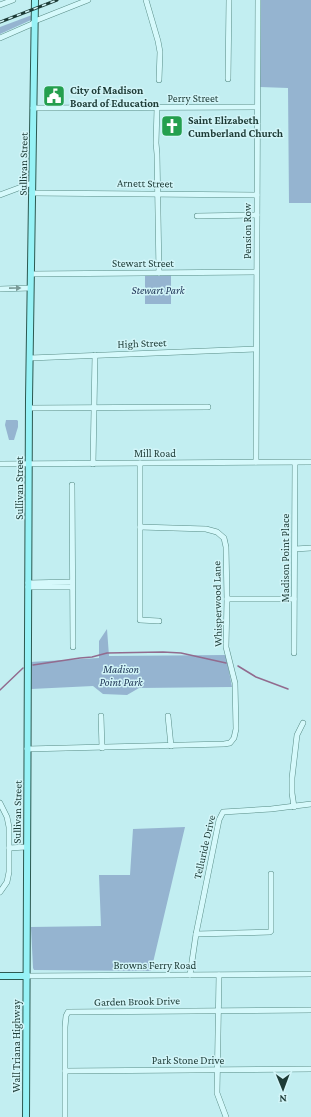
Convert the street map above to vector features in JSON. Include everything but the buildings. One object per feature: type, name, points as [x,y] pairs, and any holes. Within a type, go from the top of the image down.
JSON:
[{"type":"main road","name":"Sullivan Street","points":[[27,976],[26,848],[29,408],[35,21],[34,1]]},
{"type":"main road","name":"Browns Ferry Road","points":[[0,976],[27,976]]},
{"type":"main road","name":"Wall Triana Highway","points":[[26,1117],[27,976]]},
{"type":"street","points":[[0,5],[13,0]]},
{"type":"street","points":[[0,38],[32,24],[35,21],[88,0]]},
{"type":"street","points":[[146,0],[160,52],[160,80]]},
{"type":"street","points":[[228,79],[229,0]]},
{"type":"street","name":"Pension Row","points":[[256,462],[258,0]]},
{"type":"street","name":"Perry Street","points":[[33,108],[258,107]]},
{"type":"street","points":[[157,108],[156,143],[159,273]]},
{"type":"street","points":[[0,195],[32,183]]},
{"type":"street","name":"Arnett Street","points":[[32,192],[257,195]]},
{"type":"street","points":[[197,216],[257,215]]},
{"type":"street","name":"Stewart Street","points":[[31,274],[256,272]]},
{"type":"street","points":[[0,289],[30,288]]},
{"type":"street","name":"High Street","points":[[30,358],[256,348]]},
{"type":"street","points":[[93,464],[94,355]]},
{"type":"street","points":[[29,408],[208,407]]},
{"type":"street","name":"Mill Road","points":[[0,464],[311,462]]},
{"type":"street","points":[[140,463],[140,620],[159,621]]},
{"type":"street","name":"Madison Point Place","points":[[294,653],[295,463]]},
{"type":"street","points":[[72,485],[73,646]]},
{"type":"street","name":"Whisperwood Lane","points":[[27,749],[224,744],[230,743],[234,738],[236,728],[235,684],[226,647],[227,599],[226,547],[224,538],[217,532],[206,529],[140,527]]},
{"type":"street","points":[[295,548],[311,548]]},
{"type":"street","points":[[28,585],[72,585]]},
{"type":"street","points":[[227,599],[294,599]]},
{"type":"street","points":[[101,716],[102,748]]},
{"type":"street","points":[[168,716],[171,746]]},
{"type":"street","points":[[294,806],[292,778],[297,735],[303,723]]},
{"type":"street","points":[[0,803],[9,827],[9,872],[7,882],[0,892]]},
{"type":"street","name":"Telluride Drive","points":[[190,975],[196,934],[219,820],[223,812],[271,809],[311,804]]},
{"type":"street","points":[[9,848],[26,848]]},
{"type":"street","points":[[196,934],[270,932],[271,874]]},
{"type":"street","points":[[219,974],[217,1093],[226,1117]]},
{"type":"street","name":"Browns Ferry Road","points":[[27,976],[311,974]]},
{"type":"street","name":"Garden Brook Drive","points":[[65,1117],[65,1027],[68,1012],[311,1010]]},
{"type":"street","name":"Park Stone Drive","points":[[65,1071],[311,1069]]},
{"type":"green space","points":[[261,0],[311,0],[311,203],[289,203],[288,88],[260,87]]},
{"type":"green space","points":[[32,15],[31,20],[0,34],[0,27]]},
{"type":"green space","name":"Stewart Park","points":[[145,275],[171,275],[171,304],[145,304]]},
{"type":"green space","points":[[6,420],[18,421],[18,427],[14,440],[9,440],[5,425]]},
{"type":"green space","name":"Madison Point Park","points":[[107,629],[109,656],[226,655],[232,687],[139,688],[127,695],[103,694],[93,686],[31,689],[30,662],[99,658],[99,641]]},
{"type":"green space","points":[[185,827],[151,971],[34,970],[31,927],[101,926],[99,875],[130,875],[133,829]]},
{"type":"waterway","points":[[33,665],[92,657],[107,653],[163,652],[181,653],[226,663]]},
{"type":"waterway","points":[[238,666],[256,677],[288,689]]},
{"type":"waterway","points":[[0,690],[23,668]]},
{"type":"railway","points":[[0,22],[57,0]]},
{"type":"place","name":"City of Madison Board of Education","points":[[54,96]]},
{"type":"place","name":"Saint Elizabeth Cumberland Church","points":[[172,126]]}]
